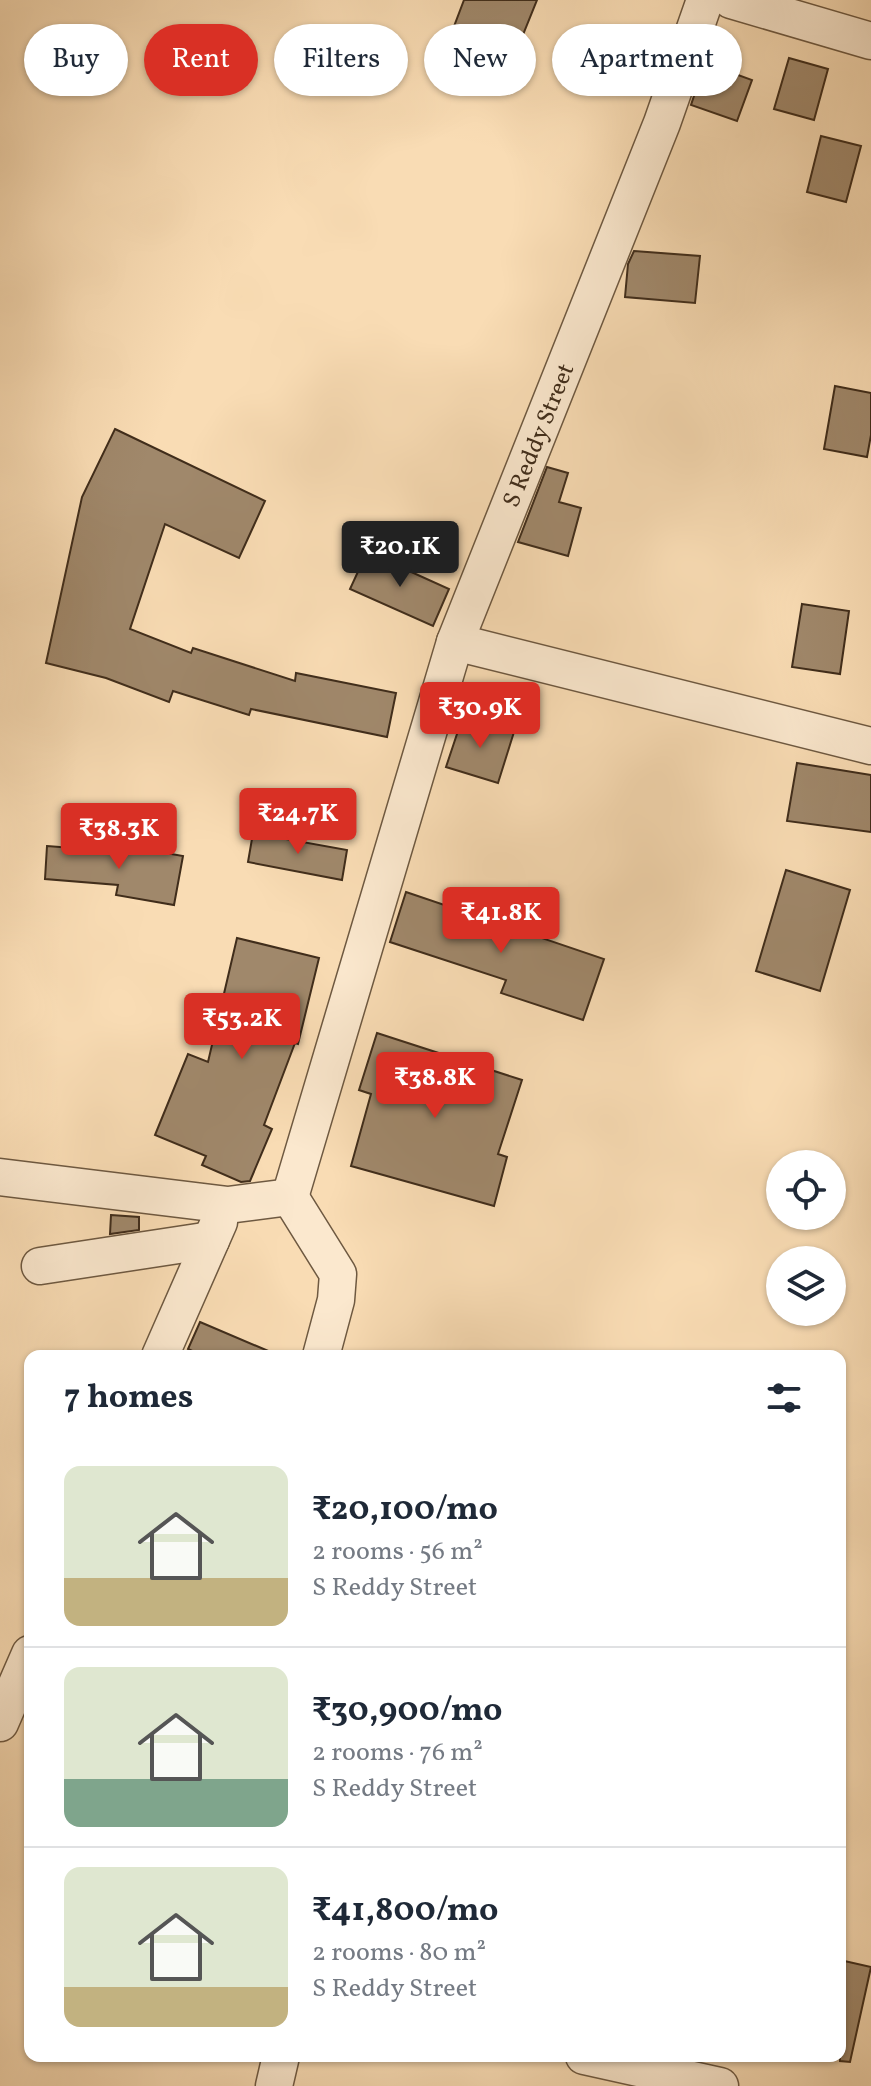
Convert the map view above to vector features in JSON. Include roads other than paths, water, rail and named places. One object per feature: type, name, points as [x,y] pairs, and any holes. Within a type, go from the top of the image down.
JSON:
[{"type":"street","name":"S Reddy Street","points":[[290,1197],[455,642],[662,123],[705,0]]},
{"type":"street","points":[[731,0],[871,41]]},
{"type":"street","points":[[455,642],[871,746]]},
{"type":"street","points":[[0,1177],[228,1205],[290,1197],[338,1274],[336,1300],[323,1350]]},
{"type":"street","points":[[163,1350],[228,1205]]},
{"type":"street","points":[[40,1266],[211,1240]]},
{"type":"street","points":[[0,1723],[24,1668]]},
{"type":"street","points":[[274,2086],[280,2062]]},
{"type":"street","points":[[611,2062],[720,2086]]}]
